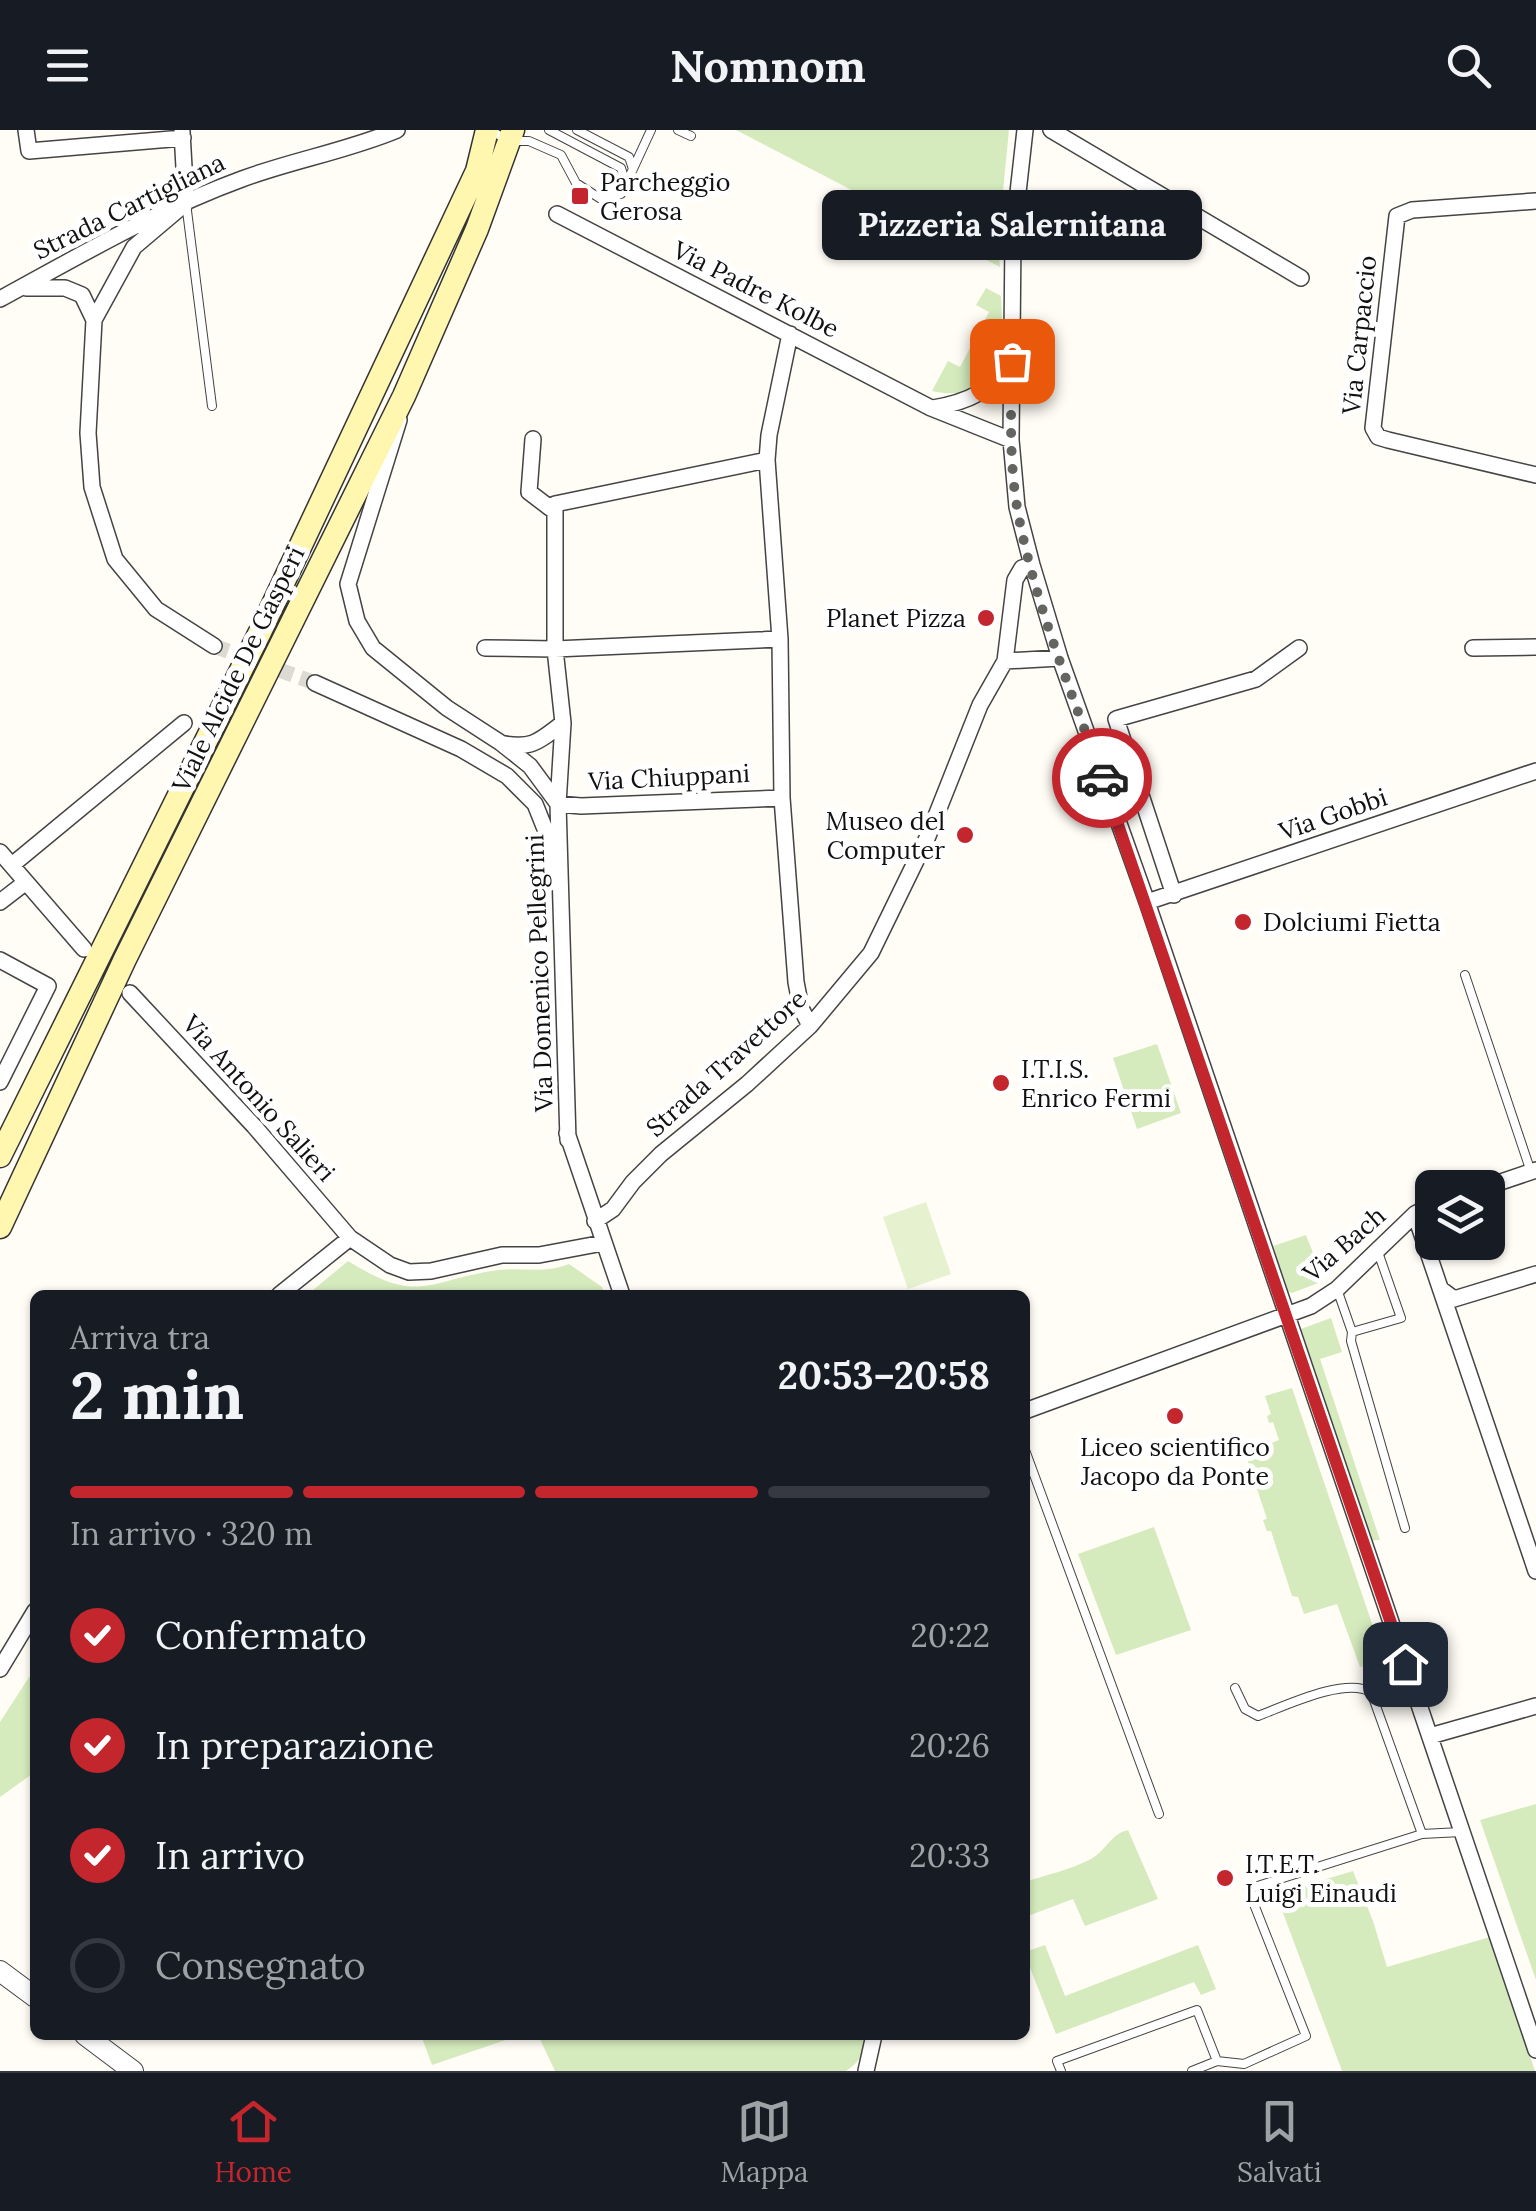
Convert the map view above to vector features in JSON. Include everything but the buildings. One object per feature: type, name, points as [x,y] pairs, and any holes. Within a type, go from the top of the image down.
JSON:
[{"type":"main road","name":"Viale Alcide De Gasperi","points":[[0,1227],[125,959],[404,396],[477,229],[500,133]]},
{"type":"main road","name":"Viale Alcide De Gasperi","points":[[0,1156],[339,468],[477,170],[500,133]]},
{"type":"street","points":[[26,130],[28,152],[182,134],[186,202],[134,248],[94,320]]},
{"type":"street","name":"Strada Cartigliana","points":[[0,299],[85,250],[186,202],[243,178],[370,142],[397,130]]},
{"type":"street","points":[[1025,130],[1013,237],[1011,440],[1017,507],[1032,565],[1060,658],[1147,902],[1284,1316],[1536,2050]]},
{"type":"street","points":[[1051,130],[1301,278]]},
{"type":"street","name":"Via Carpaccio","points":[[1536,202],[1412,210],[1397,216],[1373,428],[1378,437],[1388,440],[1536,476]]},
{"type":"street","name":"Via Padre Kolbe","points":[[557,214],[931,408],[1011,440]]},
{"type":"street","points":[[18,290],[66,288],[82,295],[90,306],[94,320],[88,433],[92,487],[115,559],[156,609],[214,646]]},
{"type":"street","name":"Via Chiuppani","points":[[790,334],[767,460],[780,639],[782,798],[796,982],[801,1008],[810,1026]]},
{"type":"street","points":[[931,408],[962,402],[985,391],[1012,361]]},
{"type":"street","name":"Via Domenico Pellegrini","points":[[404,396],[396,436],[348,584],[357,621],[373,648],[446,708],[530,766],[558,804]]},
{"type":"street","points":[[533,439],[530,492],[550,508],[767,460]]},
{"type":"street","name":"Via Domenico Pellegrini","points":[[555,504],[555,649],[563,723],[558,804],[568,1140]]},
{"type":"street","name":"Strada Travettore","points":[[595,1221],[613,1209],[633,1182],[662,1154],[748,1084],[810,1026],[871,953],[928,836],[980,705],[1004,661],[1015,580],[1022,568],[1032,565]]},
{"type":"street","points":[[485,648],[555,649],[780,639]]},
{"type":"street","points":[[1474,648],[1536,647]]},
{"type":"street","points":[[1174,894],[1116,719],[1256,680],[1299,648]]},
{"type":"street","points":[[1004,661],[1060,658]]},
{"type":"street","points":[[315,683],[461,748],[508,776],[534,804],[554,859],[568,1140],[620,1290]]},
{"type":"street","points":[[12,864],[184,723]]},
{"type":"street","points":[[501,743],[533,745],[563,723]]},
{"type":"street","name":"Via Gobbi","points":[[1147,902],[1536,771]]},
{"type":"street","name":"Via Chiuppani","points":[[558,804],[782,798]]},
{"type":"street","points":[[0,852],[84,948]]},
{"type":"street","points":[[0,902],[26,882]]},
{"type":"street","points":[[0,960],[48,986],[0,1082]]},
{"type":"street","name":"Via Antonio Salieri","points":[[130,993],[254,1126],[350,1238],[390,1264],[409,1272],[431,1271],[502,1254],[539,1255],[603,1243]]},
{"type":"street","points":[[1505,1181],[1534,1171]]},
{"type":"street","name":"Via Bach","points":[[1030,1409],[1284,1316],[1337,1290],[1415,1214]]},
{"type":"street","points":[[285,1290],[350,1238]]},
{"type":"street","points":[[1431,1260],[1536,1572]]},
{"type":"street","points":[[1441,1290],[1454,1299],[1536,1274]]},
{"type":"street","points":[[0,1669],[30,1620]]},
{"type":"street","points":[[1430,1736],[1536,1706]]},
{"type":"street","points":[[0,1970],[30,1993]]},
{"type":"street","points":[[92,2040],[133,2071]]},
{"type":"street","points":[[866,2071],[873,2040]]},
{"type":"lane","points":[[549,130],[622,168],[626,184]]},
{"type":"lane","points":[[577,130],[629,157],[634,169]]},
{"type":"lane","points":[[500,133],[561,155],[576,183],[601,199],[621,194],[651,130]]},
{"type":"lane","points":[[678,130],[691,136]]},
{"type":"lane","points":[[186,202],[212,406]]},
{"type":"lane","points":[[1465,976],[1534,1171]]},
{"type":"lane","points":[[1352,1332],[1401,1318],[1378,1252]]},
{"type":"lane","points":[[1337,1290],[1406,1528]]},
{"type":"lane","points":[[1030,1464],[1159,1814]]},
{"type":"lane","points":[[1234,1688],[1245,1709],[1258,1716],[1340,1688],[1360,1685],[1372,1692],[1422,1834]]},
{"type":"lane","points":[[1192,2071],[1216,2061],[1244,2064],[1306,2036],[1248,1889],[1422,1834],[1461,1832]]},
{"type":"lane","points":[[1061,2071],[1057,2061],[1196,2010],[1216,2061]]},
{"type":"green space","points":[[736,130],[1009,130],[998,241],[1000,267]]},
{"type":"green space","points":[[986,288],[1001,296],[1001,334],[993,368],[972,389],[955,393],[932,391],[948,361],[960,367],[989,312],[976,305]]},
{"type":"green space","points":[[1157,1044],[1181,1113],[1137,1129],[1113,1058]]},
{"type":"green space","points":[[926,1202],[951,1274],[908,1289],[883,1217]]},
{"type":"green space","points":[[1306,1235],[1321,1282],[1292,1293],[1286,1291],[1270,1247]]},
{"type":"green space","points":[[348,1261],[372,1275],[408,1286],[499,1270],[543,1270],[569,1264],[603,1290],[313,1290]]},
{"type":"green space","points":[[1331,1318],[1342,1352],[1320,1359],[1380,1540],[1364,1541],[1298,1330]]},
{"type":"green space","points":[[1292,1388],[1384,1659],[1360,1667],[1337,1604],[1304,1614],[1298,1597],[1292,1596],[1271,1531],[1267,1531],[1263,1520],[1267,1519],[1245,1453],[1279,1440],[1273,1422],[1269,1423],[1267,1416],[1271,1414],[1265,1396]]},
{"type":"green space","points":[[1154,1527],[1191,1630],[1116,1655],[1078,1554]]},
{"type":"green space","points":[[30,1676],[30,1776],[0,1797],[0,1722]]},
{"type":"green space","points":[[1536,1804],[1536,1980],[1480,1820]]},
{"type":"green space","points":[[1128,1830],[1158,1899],[1085,1926],[1073,1899],[1030,1915],[1030,1880],[1089,1860]]},
{"type":"green space","points":[[1353,1871],[1387,1967],[1490,1937],[1535,2071],[1342,2071],[1276,1894]]},
{"type":"green space","points":[[1045,1945],[1065,1996],[1198,1945],[1216,1989],[1201,1995],[1194,1982],[1056,2034],[1030,1968],[1030,1950]]},
{"type":"green space","points":[[423,2040],[505,2040],[432,2065]]},
{"type":"green space","points":[[540,2040],[866,2041],[861,2056],[846,2071],[555,2071]]},
{"type":"tunnel","points":[[214,646],[315,683]]},
{"type":"way so far","points":[[1012,361],[1011,440],[1017,507],[1060,658],[1102,778]]},
{"type":"place","name":"Parcheggio Gerosa","points":[[580,196]]},
{"type":"place","name":"Pizzeria Salernitana","points":[[1012,361]]},
{"type":"place","name":"Planet Pizza","points":[[986,618]]},
{"type":"place","name":"Museo del Computer","points":[[965,835]]},
{"type":"place","name":"Dolciumi Fietta","points":[[1243,922]]},
{"type":"place","name":"I.T.I.S. Enrico Fermi","points":[[1001,1083]]},
{"type":"place","name":"Liceo scientifico Jacopo da Ponte","points":[[1175,1416]]},
{"type":"place","name":"I.T.E.T. Luigi Einaudi","points":[[1225,1878]]},
{"type":"route","points":[[1102,778],[1405,1664]]}]
